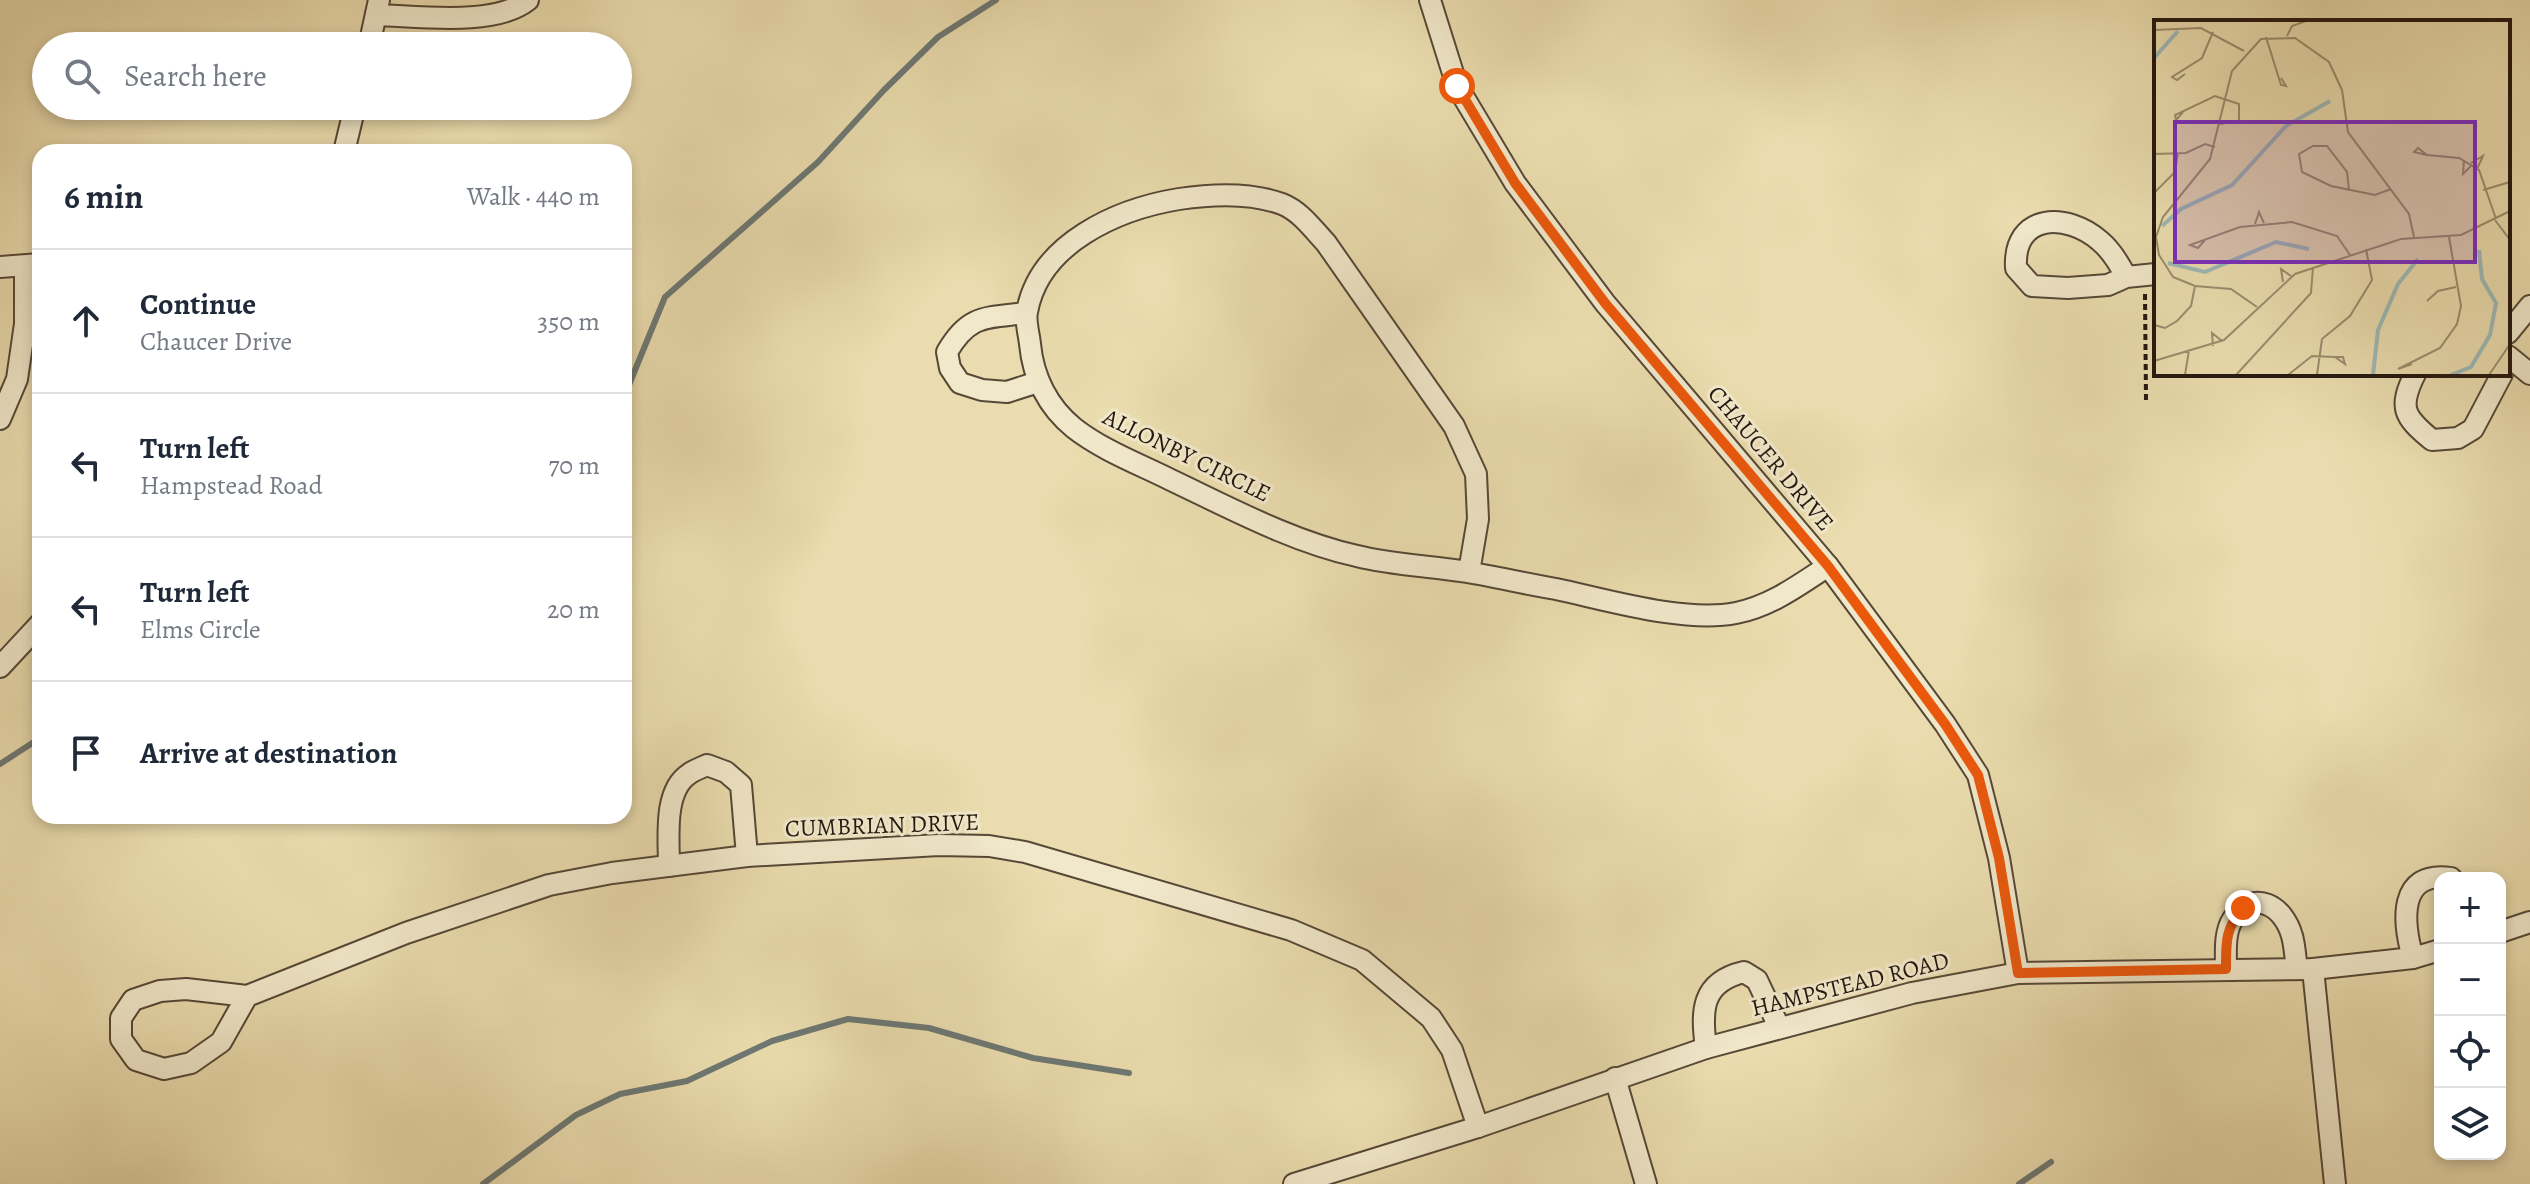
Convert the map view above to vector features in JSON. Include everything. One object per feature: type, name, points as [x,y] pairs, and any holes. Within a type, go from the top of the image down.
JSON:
[{"type":"street","points":[[372,32],[378,8],[486,15],[519,8],[528,0]]},
{"type":"street","name":"CHAUCER DRIVE","points":[[1430,0],[1457,86],[1515,183],[1605,303],[1828,566],[1945,724],[1978,775],[1999,858],[2018,973]]},
{"type":"street","points":[[346,144],[352,120]]},
{"type":"street","name":"ALLONBY CIRCLE","points":[[1469,572],[1478,519],[1476,474],[1454,426],[1326,243],[1306,221],[1283,204],[1245,196],[1207,195],[1160,202],[1088,230],[1063,248],[1041,275],[1026,313],[1031,359],[1038,382],[1050,403],[1073,427],[1108,449],[1228,507],[1319,545],[1358,557],[1469,572],[1684,615],[1735,613],[1780,598],[1828,566]]},
{"type":"street","points":[[2052,222],[2078,227],[2142,275],[2108,285],[2068,288],[2032,286],[2016,268],[2015,254],[2019,240],[2031,226],[2052,222]]},
{"type":"street","points":[[0,267],[32,265],[17,379],[0,419]]},
{"type":"street","points":[[2510,331],[2530,306]]},
{"type":"street","points":[[1026,313],[986,318],[968,324],[947,352],[950,368],[960,383],[1007,392],[1038,382]]},
{"type":"street","points":[[2510,364],[2530,374]]},
{"type":"street","points":[[2414,376],[2405,394],[2405,408],[2411,422],[2432,440],[2458,438],[2473,429],[2500,376]]},
{"type":"street","points":[[0,667],[32,633]]},
{"type":"street","points":[[669,866],[673,797],[687,775],[707,765],[726,772],[741,785],[747,856]]},
{"type":"street","name":"CUMBRIAN DRIVE","points":[[247,996],[221,1042],[191,1063],[164,1069],[136,1060],[121,1039],[121,1018],[133,1000],[160,991],[186,989],[247,996],[406,933],[549,885],[747,856],[939,845],[989,846],[1025,852],[1291,930],[1362,960],[1431,1018],[1452,1050],[1478,1127]]},
{"type":"street","points":[[2413,958],[2405,916],[2408,899],[2419,883],[2434,876]]},
{"type":"street","points":[[2226,969],[2226,942],[2231,921],[2243,908],[2258,902],[2271,905],[2284,918],[2305,968],[2335,1184]]},
{"type":"street","points":[[2506,930],[2530,922]]},
{"type":"street","name":"HAMPSTEAD ROAD","points":[[1294,1184],[1478,1127],[1706,1048],[1912,993],[2018,973],[2305,968],[2413,958],[2434,952]]},
{"type":"street","points":[[1706,1048],[1702,1022],[1704,1006],[1714,987],[1729,976],[1744,972],[1757,980],[1779,1027]]},
{"type":"street","points":[[1615,1078],[1646,1184]]},
{"type":"path","points":[[2142,275],[2146,400]]},
{"type":"waterway","points":[[632,377],[665,297],[818,162],[938,37],[996,0]]},
{"type":"waterway","points":[[0,764],[32,743]]},
{"type":"waterway","points":[[483,1184],[576,1115],[620,1094],[687,1081],[772,1041],[848,1019],[929,1028],[1033,1058],[1129,1073]]},
{"type":"waterway","points":[[2019,1184],[2051,1162]]},
{"type":"route","points":[[1457,86],[1515,183],[1605,303],[1828,566],[1945,724],[1978,775],[1999,858],[2018,973],[2226,969],[2226,942],[2231,921],[2243,908]]}]
